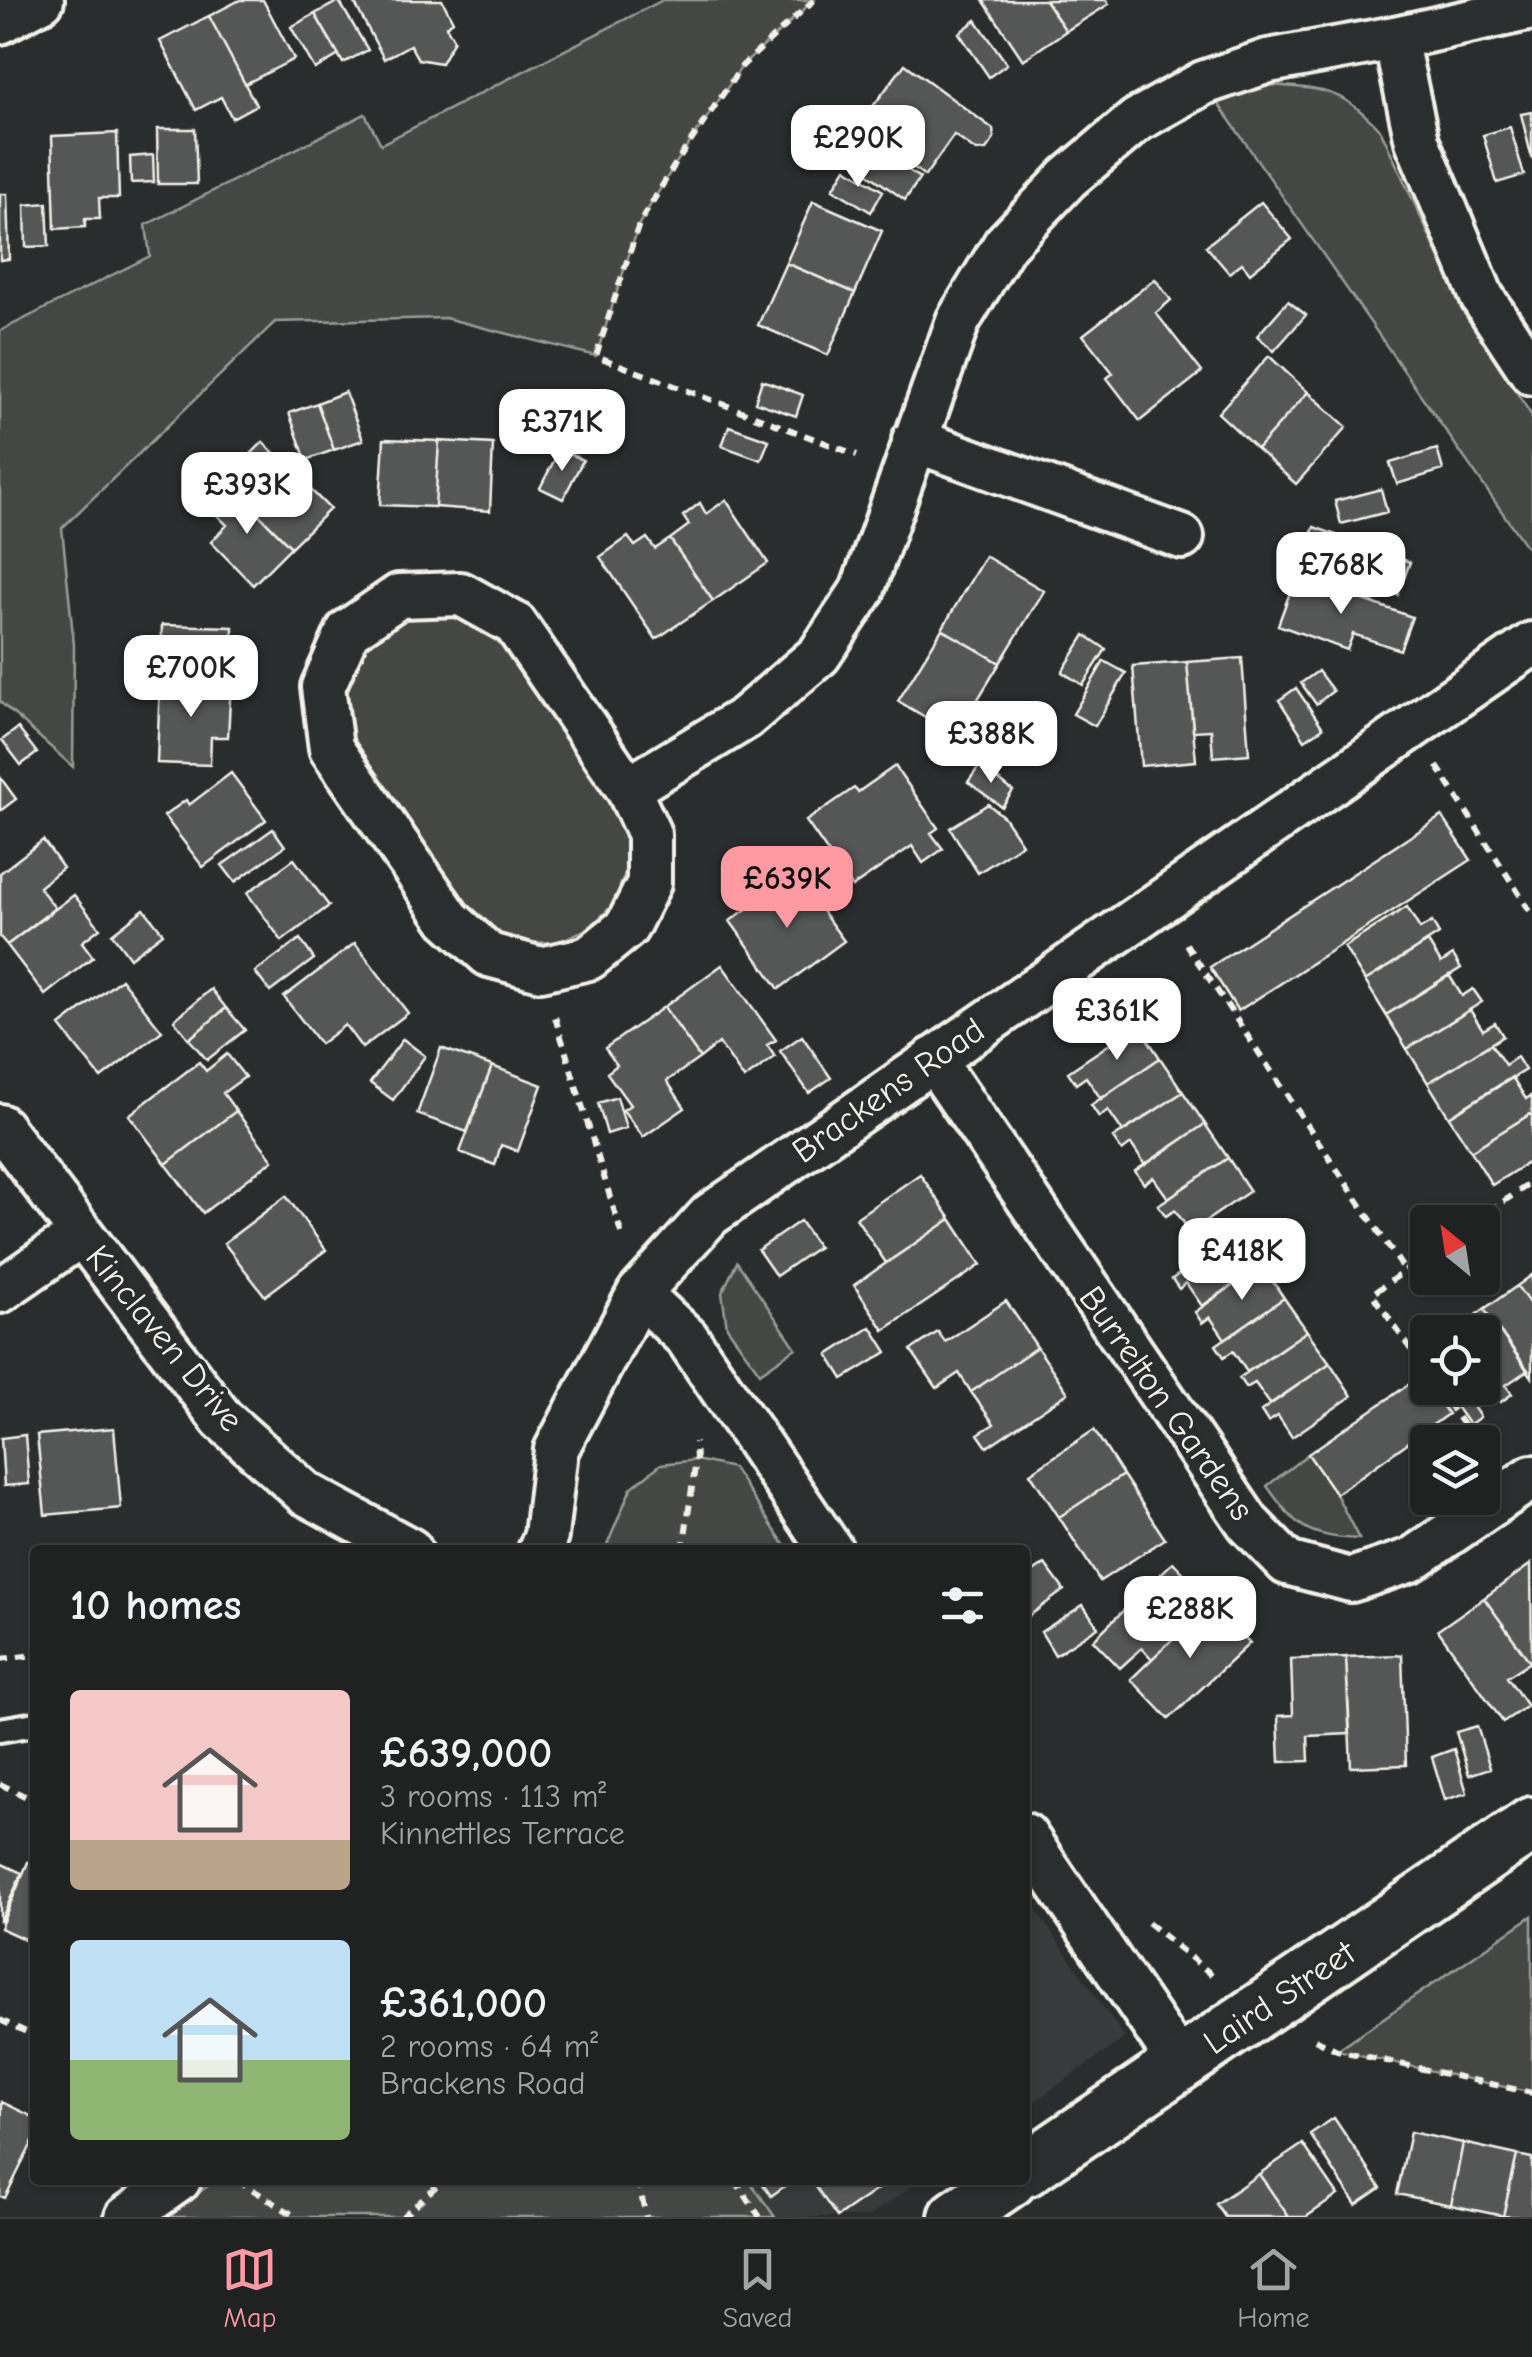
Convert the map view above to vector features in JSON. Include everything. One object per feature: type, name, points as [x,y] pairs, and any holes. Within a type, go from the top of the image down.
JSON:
[{"type":"street","points":[[0,22],[42,0]]},
{"type":"street","points":[[628,790],[745,718],[818,655],[862,591],[958,322],[1006,244],[1068,178],[1138,120],[1203,83],[1268,61],[1532,8]]},
{"type":"street","points":[[1395,38],[1416,141],[1482,298],[1532,373]]},
{"type":"street","points":[[909,457],[1182,537]]},
{"type":"street","points":[[460,594],[501,616],[514,624],[628,790],[649,834],[649,883],[627,927],[589,958],[540,969],[488,955],[449,920],[331,748],[323,687],[348,631],[400,596],[460,594]]},
{"type":"street","name":"Brackens Road","points":[[542,1545],[556,1450],[639,1293],[710,1215],[1532,644]]},
{"type":"street","name":"Burrelton Gardens","points":[[932,1058],[1248,1523],[1287,1562],[1351,1580],[1412,1560],[1532,1477]]},
{"type":"street","name":"Kinclaven Drive","points":[[0,1126],[222,1418],[305,1493],[401,1545]]},
{"type":"street","points":[[0,1291],[82,1234]]},
{"type":"street","points":[[639,1293],[686,1338],[828,1545]]},
{"type":"street","name":"Laird Street","points":[[1030,2167],[1532,1824]]},
{"type":"street","points":[[1030,1842],[1180,2064]]},
{"type":"street","points":[[127,2217],[172,2185]]},
{"type":"street","points":[[956,2217],[1003,2185]]},
{"type":"lane","points":[[0,1730],[30,1725]]},
{"type":"path","points":[[814,0],[742,66],[648,209],[639,224],[596,356],[909,457]]},
{"type":"path","points":[[1412,727],[1532,914]]},
{"type":"path","points":[[1158,903],[1405,1271]]},
{"type":"path","points":[[540,969],[639,1293]]},
{"type":"path","points":[[1499,1205],[1532,1182]]},
{"type":"path","points":[[1410,1268],[1372,1294],[1410,1348]]},
{"type":"path","points":[[683,1545],[696,1460],[694,1425]]},
{"type":"path","points":[[0,1659],[30,1656]]},
{"type":"path","points":[[0,1784],[30,1799]]},
{"type":"path","points":[[0,2020],[30,2034]]},
{"type":"path","points":[[245,2185],[298,2217]]},
{"type":"path","points":[[402,2217],[438,2185]]},
{"type":"path","points":[[639,2185],[646,2217]]},
{"type":"path","points":[[738,2185],[760,2217]]},
{"type":"shaded area","points":[[663,0],[814,0],[742,66],[674,166],[639,224],[596,356],[445,318],[275,322],[62,528],[74,645],[73,767],[0,702],[0,331],[150,256],[146,225],[365,114],[381,144]]},
{"type":"shaded area","points":[[1271,85],[1332,94],[1355,107],[1381,131],[1463,309],[1532,416],[1532,555],[1217,102]]},
{"type":"shaded area","points":[[435,613],[470,621],[500,642],[613,808],[626,840],[625,873],[613,905],[589,928],[558,942],[524,943],[492,931],[468,908],[354,742],[345,707],[351,672],[370,641],[400,620]]},
{"type":"shaded area","points":[[737,1262],[796,1348],[760,1373],[727,1327],[722,1293]]},
{"type":"shaded area","points":[[1308,1454],[1336,1494],[1359,1539],[1326,1535],[1304,1527],[1267,1486]]},
{"type":"shaded area","points":[[696,1460],[733,1468],[785,1545],[607,1545],[631,1488],[661,1464]]},
{"type":"shaded area","points":[[1030,1901],[1125,2038],[1030,2104]]},
{"type":"shaded area","points":[[1532,1916],[1532,2093],[1337,2050]]},
{"type":"shaded area","points":[[209,2185],[753,2185],[775,2217],[169,2217]]},
{"type":"shaded area","points":[[753,2185],[914,2185],[868,2217],[775,2217]]},
{"type":"building","points":[[240,0],[263,0],[294,59],[245,84],[209,16]]},
{"type":"building","points":[[353,0],[442,0],[453,21],[446,26],[454,40],[441,63],[418,59],[410,45],[384,59]]},
{"type":"building","points":[[983,0],[1045,0],[1066,31],[1023,60]]},
{"type":"building","points":[[1045,0],[1106,0],[1109,4],[1066,31]]},
{"type":"building","points":[[339,1],[368,50],[343,63],[315,14]]},
{"type":"building","points":[[315,14],[339,55],[315,69],[291,27]]},
{"type":"building","points":[[209,16],[256,105],[232,118],[221,97],[196,110],[160,41]]},
{"type":"building","points":[[976,20],[1007,64],[989,77],[959,33]]},
{"type":"building","points":[[905,64],[993,129],[994,139],[986,150],[976,151],[954,135],[925,176],[858,126]]},
{"type":"building","points":[[1532,112],[1532,159],[1521,114]]},
{"type":"building","points":[[1510,127],[1524,175],[1497,183],[1483,135]]},
{"type":"building","points":[[157,129],[195,129],[197,184],[158,184]]},
{"type":"building","points":[[117,133],[119,198],[99,198],[100,219],[85,219],[85,227],[55,229],[52,136]]},
{"type":"building","points":[[872,145],[920,178],[905,200],[857,166]]},
{"type":"building","points":[[153,155],[154,182],[131,183],[130,157]]},
{"type":"building","points":[[846,168],[883,191],[871,212],[833,189]]},
{"type":"building","points":[[0,194],[7,194],[9,259],[0,260]]},
{"type":"building","points":[[813,201],[882,231],[855,293],[786,263]]},
{"type":"building","points":[[1261,202],[1292,239],[1250,273],[1242,263],[1229,273],[1206,246]]},
{"type":"building","points":[[47,203],[49,246],[26,247],[25,205]]},
{"type":"building","points":[[786,263],[855,293],[828,355],[758,325]]},
{"type":"building","points":[[1155,279],[1171,300],[1156,313],[1202,372],[1140,421],[1107,378],[1113,373],[1083,335]]},
{"type":"building","points":[[1288,301],[1306,315],[1274,351],[1257,336]]},
{"type":"building","points":[[1269,356],[1308,392],[1257,449],[1218,413]]},
{"type":"building","points":[[762,380],[803,395],[796,416],[755,402]]},
{"type":"building","points":[[345,392],[363,440],[334,450],[317,403]]},
{"type":"building","points":[[1308,392],[1347,427],[1296,484],[1257,449]]},
{"type":"building","points":[[561,396],[582,407],[560,449],[540,438]]},
{"type":"building","points":[[317,403],[334,450],[306,460],[289,413]]},
{"type":"building","points":[[729,426],[769,440],[761,460],[722,446]]},
{"type":"building","points":[[384,439],[439,441],[435,507],[380,505]]},
{"type":"building","points":[[439,441],[493,444],[490,511],[435,507]]},
{"type":"building","points":[[263,442],[330,509],[291,547],[225,480]]},
{"type":"building","points":[[560,449],[583,460],[563,499],[540,488]]},
{"type":"building","points":[[1437,449],[1443,470],[1397,484],[1390,463]]},
{"type":"building","points":[[231,486],[291,547],[253,585],[211,542],[227,525],[209,507]]},
{"type":"building","points":[[1381,489],[1387,512],[1341,524],[1335,501]]},
{"type":"building","points":[[726,500],[768,563],[713,601],[670,539],[689,525],[683,516],[700,503],[706,514]]},
{"type":"building","points":[[1314,527],[1410,562],[1398,595],[1370,584],[1365,600],[1296,576]]},
{"type":"building","points":[[628,537],[635,546],[647,538],[655,549],[670,539],[713,601],[656,639],[600,557]]},
{"type":"building","points":[[985,556],[1044,591],[1000,663],[942,629]]},
{"type":"building","points":[[1296,576],[1412,617],[1400,650],[1353,634],[1347,650],[1278,625]]},
{"type":"building","points":[[162,625],[233,627],[231,682],[160,679]]},
{"type":"building","points":[[942,629],[1000,663],[956,735],[898,701]]},
{"type":"building","points":[[1085,635],[1106,649],[1083,685],[1062,672]]},
{"type":"building","points":[[1242,658],[1249,754],[1213,757],[1211,730],[1193,731],[1187,662]]},
{"type":"building","points":[[1104,661],[1126,673],[1095,726],[1073,714]]},
{"type":"building","points":[[1187,662],[1196,761],[1141,766],[1133,666]]},
{"type":"building","points":[[1318,671],[1333,691],[1316,704],[1301,683]]},
{"type":"building","points":[[160,679],[231,682],[228,737],[211,737],[210,765],[157,763]]},
{"type":"building","points":[[1296,688],[1323,728],[1305,740],[1279,700]]},
{"type":"building","points":[[18,728],[37,753],[21,765],[2,740]]},
{"type":"building","points":[[980,765],[1013,791],[1002,807],[968,782]]},
{"type":"building","points":[[895,766],[938,828],[931,833],[943,849],[923,863],[912,846],[852,887],[806,821]]},
{"type":"building","points":[[231,773],[266,820],[203,867],[164,816],[186,800],[189,805]]},
{"type":"building","points":[[0,777],[16,799],[0,811]]},
{"type":"building","points":[[988,804],[1004,817],[1022,844],[978,873],[950,828]]},
{"type":"building","points":[[1442,816],[1471,860],[1238,1011],[1210,967]]},
{"type":"building","points":[[273,829],[285,846],[235,882],[222,865]]},
{"type":"building","points":[[43,840],[63,868],[39,887],[55,908],[7,945],[0,937],[0,873]]},
{"type":"building","points":[[294,859],[329,906],[282,941],[247,893]]},
{"type":"building","points":[[795,874],[844,941],[779,989],[730,921]]},
{"type":"building","points":[[74,895],[100,928],[82,942],[93,957],[45,995],[7,945]]},
{"type":"building","points":[[1407,907],[1420,929],[1432,922],[1439,934],[1365,981],[1344,947]]},
{"type":"building","points":[[144,909],[163,933],[130,958],[112,934]]},
{"type":"building","points":[[300,939],[314,959],[270,992],[255,972]]},
{"type":"building","points":[[1428,942],[1441,963],[1453,955],[1461,968],[1386,1015],[1365,981]]},
{"type":"building","points":[[355,943],[408,1013],[362,1048],[345,1025],[320,1044],[284,997]]},
{"type":"building","points":[[722,965],[776,1040],[767,1045],[775,1057],[744,1079],[719,1043],[700,1058],[664,1007]]},
{"type":"building","points":[[1449,975],[1462,996],[1473,989],[1482,1002],[1407,1049],[1386,1015]]},
{"type":"building","points":[[121,979],[162,1031],[101,1078],[60,1026]]},
{"type":"building","points":[[211,989],[226,1008],[189,1039],[174,1020]]},
{"type":"building","points":[[664,1007],[700,1058],[667,1081],[685,1108],[643,1137],[623,1110],[630,1105],[607,1073],[617,1065],[605,1048]]},
{"type":"building","points":[[226,1008],[245,1030],[207,1060],[189,1039]]},
{"type":"building","points":[[1470,1010],[1483,1030],[1495,1023],[1503,1036],[1428,1083],[1407,1049]]},
{"type":"building","points":[[1138,1025],[1160,1058],[1101,1099],[1086,1077],[1076,1084],[1068,1072]]},
{"type":"building","points":[[802,1036],[831,1078],[809,1093],[780,1051]]},
{"type":"building","points":[[403,1039],[425,1056],[393,1100],[370,1083]]},
{"type":"building","points":[[1491,1044],[1505,1065],[1517,1057],[1525,1070],[1449,1117],[1428,1083]]},
{"type":"building","points":[[441,1048],[492,1066],[467,1132],[417,1114]]},
{"type":"building","points":[[227,1054],[245,1077],[223,1093],[236,1111],[166,1164],[129,1115],[199,1062],[206,1071]]},
{"type":"building","points":[[1160,1058],[1183,1092],[1123,1132],[1108,1110],[1099,1117],[1091,1105]]},
{"type":"building","points":[[492,1066],[542,1085],[518,1151],[501,1145],[495,1165],[460,1152]]},
{"type":"building","points":[[1512,1077],[1526,1099],[1532,1095],[1532,1113],[1471,1151],[1449,1117]]},
{"type":"building","points":[[1183,1092],[1205,1124],[1145,1165],[1131,1144],[1122,1151],[1113,1138]]},
{"type":"building","points":[[617,1097],[626,1128],[607,1134],[598,1103]]},
{"type":"building","points":[[236,1111],[273,1160],[203,1213],[166,1164]]},
{"type":"building","points":[[1532,1113],[1532,1160],[1492,1185],[1471,1151]]},
{"type":"building","points":[[1205,1124],[1228,1158],[1168,1198],[1153,1177],[1144,1184],[1135,1171]]},
{"type":"building","points":[[1228,1158],[1250,1191],[1190,1232],[1175,1210],[1166,1216],[1158,1205]]},
{"type":"building","points":[[920,1174],[951,1219],[886,1263],[856,1218]]},
{"type":"building","points":[[286,1196],[326,1250],[265,1296],[224,1243]]},
{"type":"building","points":[[951,1219],[981,1265],[884,1330],[854,1285]]},
{"type":"building","points":[[800,1221],[818,1247],[776,1276],[758,1250]]},
{"type":"building","points":[[1240,1232],[1262,1265],[1202,1306],[1186,1283],[1179,1289],[1172,1279]]},
{"type":"building","points":[[1262,1265],[1284,1298],[1225,1339],[1210,1317],[1202,1323],[1195,1312]]},
{"type":"building","points":[[1532,1275],[1532,1307],[1517,1286]]},
{"type":"building","points":[[1517,1286],[1532,1307],[1532,1377],[1500,1332],[1500,1315],[1488,1315],[1484,1309]]},
{"type":"building","points":[[1284,1298],[1307,1331],[1247,1372],[1233,1351],[1224,1357],[1216,1345]]},
{"type":"building","points":[[1006,1301],[1037,1347],[971,1392],[959,1373],[937,1388],[911,1350],[938,1332],[945,1342]]},
{"type":"building","points":[[871,1327],[887,1352],[843,1379],[828,1355]]},
{"type":"building","points":[[1307,1331],[1330,1363],[1270,1404],[1255,1383],[1246,1388],[1239,1378]]},
{"type":"building","points":[[1500,1331],[1528,1370],[1506,1385],[1512,1394],[1501,1402]]},
{"type":"building","points":[[1037,1347],[1068,1393],[987,1447],[978,1434],[994,1424],[971,1392]]},
{"type":"building","points":[[1330,1363],[1352,1396],[1292,1437],[1278,1416],[1268,1422],[1261,1411]]},
{"type":"building","points":[[1410,1384],[1410,1405],[1442,1405],[1448,1414],[1433,1425],[1410,1425],[1410,1441],[1336,1494],[1308,1454]]},
{"type":"building","points":[[1455,1405],[1478,1405],[1474,1408],[1480,1417],[1469,1425]]},
{"type":"building","points":[[114,1428],[121,1508],[45,1515],[37,1435]]},
{"type":"building","points":[[1094,1430],[1123,1475],[1059,1517],[1030,1473]]},
{"type":"building","points":[[25,1435],[29,1484],[4,1486],[1,1438]]},
{"type":"building","points":[[1123,1475],[1165,1539],[1100,1581],[1059,1517]]},
{"type":"building","points":[[1173,1562],[1211,1602],[1152,1659],[1142,1648],[1120,1668],[1093,1640]]},
{"type":"building","points":[[1045,1564],[1064,1590],[1030,1615],[1030,1574]]},
{"type":"building","points":[[1531,1564],[1532,1660],[1530,1662],[1484,1598]]},
{"type":"building","points":[[1484,1598],[1530,1662],[1507,1677],[1527,1706],[1503,1722],[1438,1630]]},
{"type":"building","points":[[1211,1602],[1250,1643],[1169,1719],[1131,1679]]},
{"type":"building","points":[[1083,1605],[1098,1627],[1055,1655],[1041,1632]]},
{"type":"building","points":[[1402,1655],[1406,1765],[1351,1767],[1346,1657]]},
{"type":"building","points":[[1346,1657],[1350,1734],[1308,1736],[1309,1761],[1280,1762],[1278,1716],[1293,1715],[1291,1659]]},
{"type":"building","points":[[1477,1726],[1490,1768],[1469,1775],[1456,1732]]},
{"type":"building","points":[[1454,1749],[1467,1793],[1445,1800],[1432,1757]]},
{"type":"building","points":[[28,1862],[30,1863],[30,1942],[0,1928]]},
{"type":"building","points":[[0,1863],[22,1873],[0,1922]]},
{"type":"building","points":[[2,2102],[30,2116],[30,2147],[5,2198],[0,2196]]},
{"type":"building","points":[[1334,2118],[1381,2188],[1356,2205],[1310,2134]]},
{"type":"building","points":[[1410,2132],[1463,2143],[1451,2205],[1397,2194]]},
{"type":"building","points":[[1463,2143],[1517,2155],[1503,2216],[1451,2205]]},
{"type":"building","points":[[1303,2144],[1338,2195],[1306,2217],[1289,2217],[1259,2174]]},
{"type":"building","points":[[1517,2155],[1532,2158],[1532,2217],[1503,2216]]},
{"type":"building","points":[[1259,2174],[1289,2217],[1225,2217],[1216,2204]]},
{"type":"building","points":[[763,2185],[786,2185],[771,2196]]},
{"type":"building","points":[[815,2185],[884,2185],[837,2217]]}]
